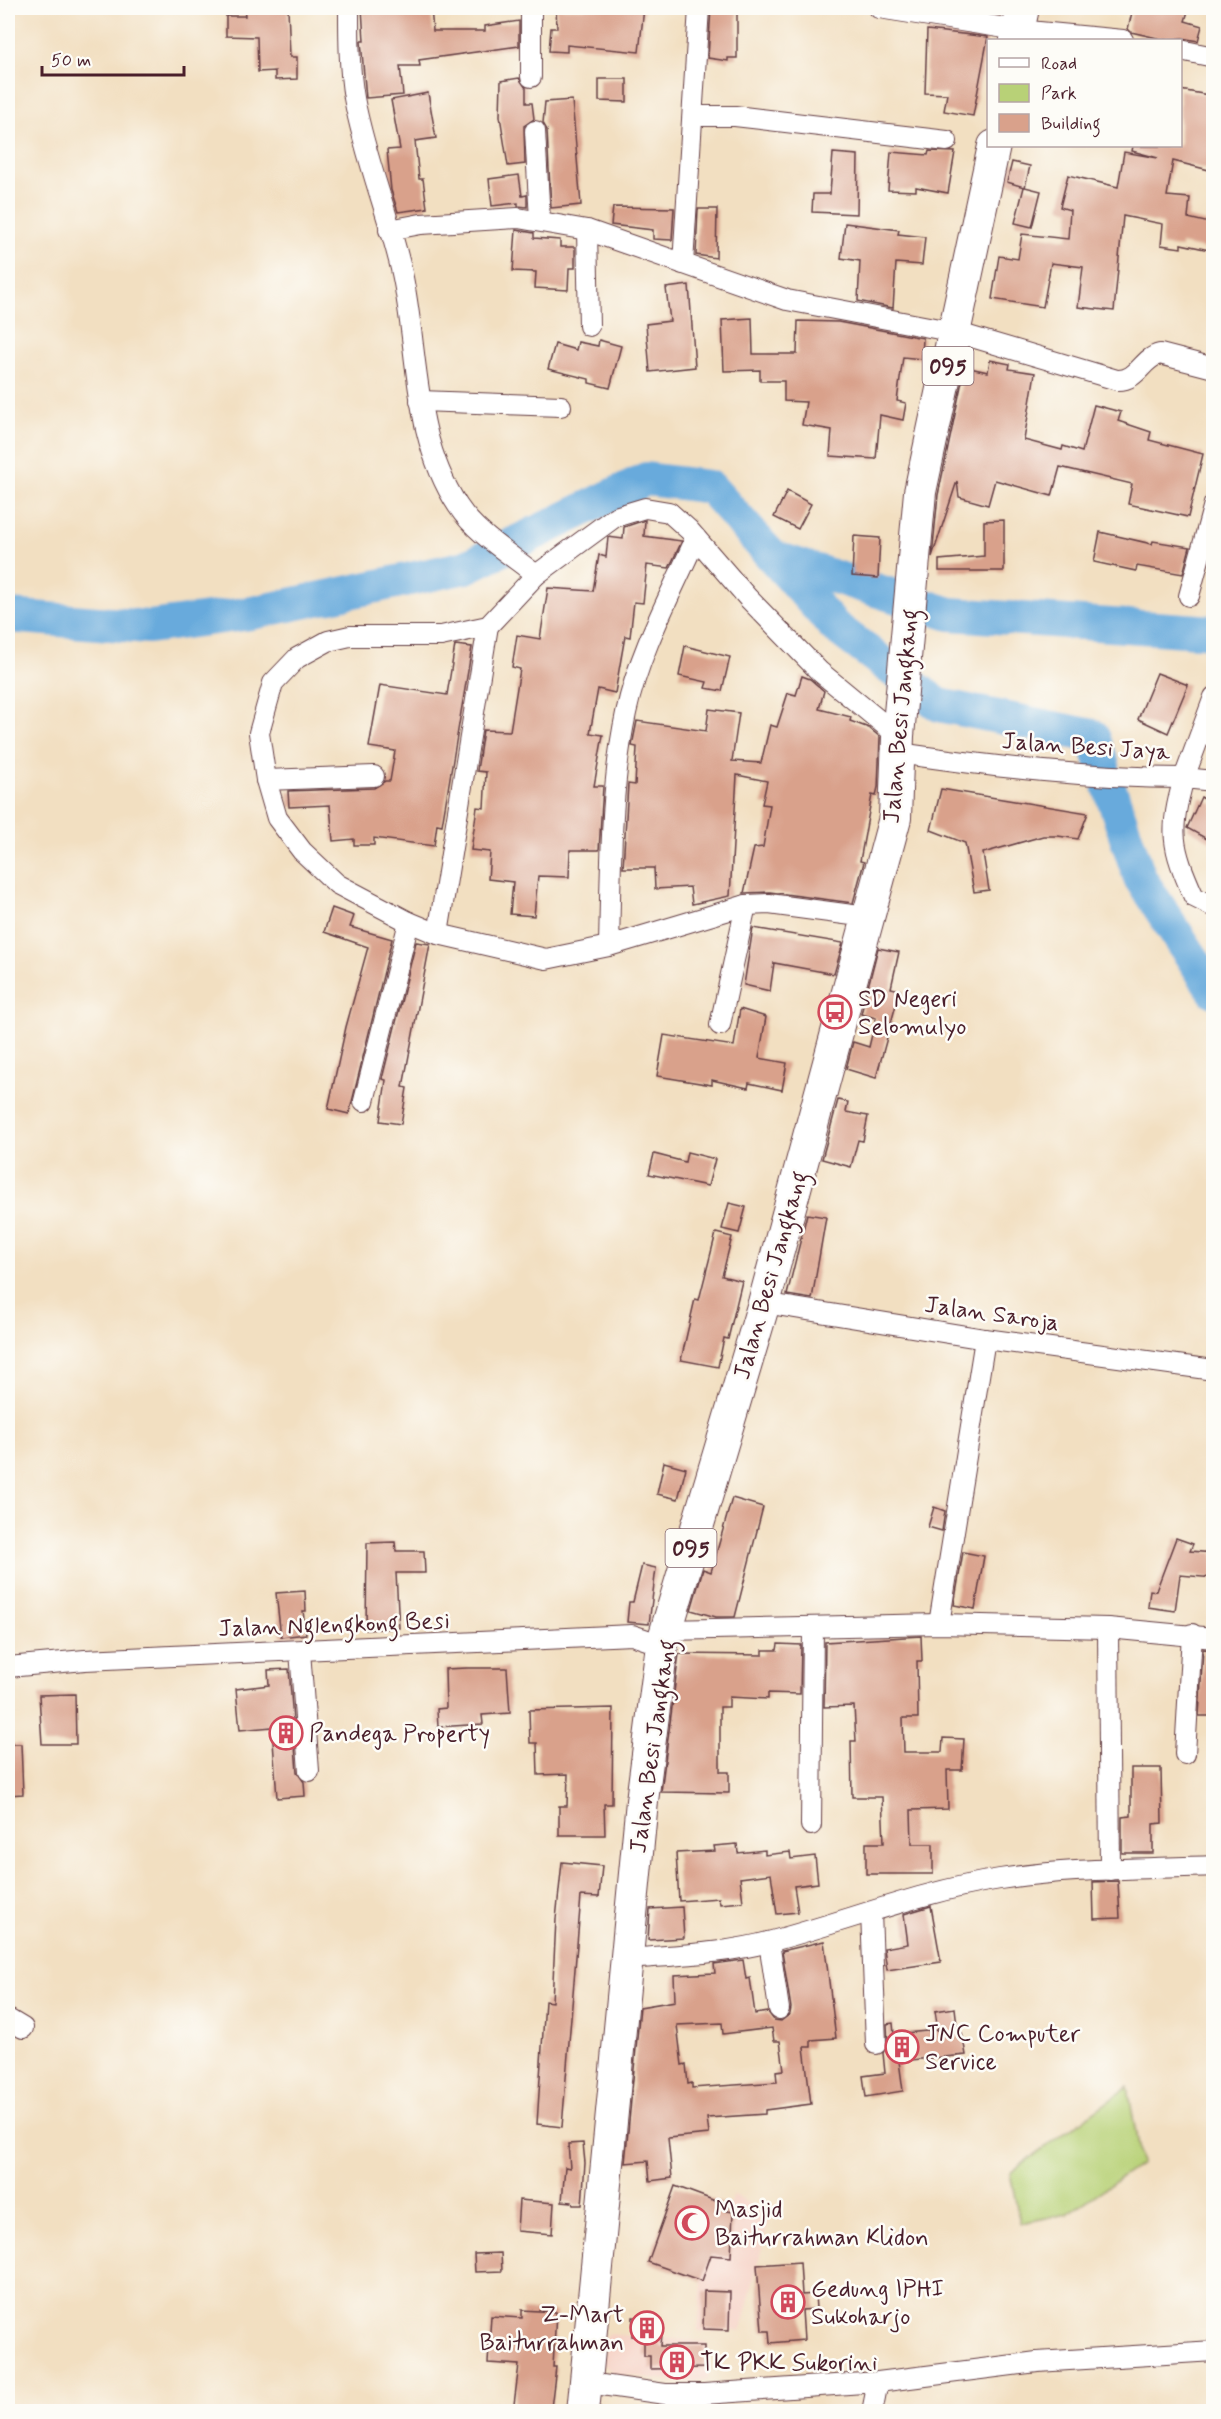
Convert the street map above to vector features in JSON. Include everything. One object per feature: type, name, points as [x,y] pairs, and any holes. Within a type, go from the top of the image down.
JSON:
[{"type":"main road","name":"Jalan Besi Jangkang","points":[[586,2398],[642,1801],[664,1638],[764,1303],[895,818],[920,492],[994,147]]},
{"type":"street","points":[[349,8],[354,98],[402,274],[420,401],[437,462],[458,506],[493,540],[536,575]]},
{"type":"street","points":[[531,8],[531,77]]},
{"type":"street","points":[[683,264],[699,8]]},
{"type":"street","points":[[879,8],[1116,39]]},
{"type":"street","points":[[1182,50],[1214,57]]},
{"type":"street","points":[[693,116],[735,116],[947,141]]},
{"type":"street","points":[[535,131],[540,220]]},
{"type":"street","points":[[389,230],[421,224],[518,218],[540,220],[587,230],[787,300],[955,332],[1117,380],[1131,378],[1154,356],[1160,354],[1214,368]]},
{"type":"street","points":[[587,230],[589,326]]},
{"type":"street","points":[[420,401],[561,406]]},
{"type":"street","points":[[1189,596],[1214,504]]},
{"type":"street","points":[[438,934],[488,626],[536,575],[615,518],[645,508],[669,512],[819,671],[899,744]]},
{"type":"street","points":[[609,946],[612,827],[626,713],[649,644],[696,538]]},
{"type":"street","points":[[488,626],[441,636],[350,636],[328,641],[297,658],[273,684],[267,697],[259,733],[266,780],[278,818],[302,851],[337,884],[409,922],[438,934],[546,959],[609,946],[746,905],[769,904],[867,917]]},
{"type":"street","name":"Jalan Besi Jaya","points":[[899,744],[1022,771],[1139,778],[1184,778],[1214,697]]},
{"type":"street","points":[[266,780],[374,776]]},
{"type":"street","points":[[1214,781],[1184,778],[1176,806],[1172,836],[1194,897],[1214,907]]},
{"type":"street","points":[[720,1024],[746,905]]},
{"type":"street","points":[[364,1101],[409,922]]},
{"type":"street","name":"Jalan Saroja","points":[[764,1303],[985,1339],[1214,1370]]},
{"type":"street","points":[[939,1624],[985,1339]]},
{"type":"street","points":[[664,1638],[813,1627],[939,1624],[1108,1628],[1192,1634],[1214,1638]]},
{"type":"street","points":[[811,1825],[813,1627]]},
{"type":"street","points":[[1108,1628],[1110,1870]]},
{"type":"street","points":[[1185,1754],[1192,1634]]},
{"type":"street","name":"Jalan Nglengkong Besi","points":[[8,1667],[85,1660],[633,1635],[664,1638]]},
{"type":"street","points":[[300,1651],[309,1772]]},
{"type":"street","points":[[627,1959],[714,1951],[769,1942],[947,1890],[1000,1879],[1110,1870],[1214,1866]]},
{"type":"street","points":[[871,1912],[876,2044]]},
{"type":"street","points":[[769,1942],[779,2009]]},
{"type":"street","points":[[586,2398],[878,2382],[1018,2363],[1214,2351]]},
{"type":"street","points":[[872,2412],[878,2382]]},
{"type":"shaded area","points":[[733,2195],[770,2215],[741,2331],[698,2331],[702,2281]]},
{"type":"shaded area","points":[[606,2334],[708,2342],[709,2379],[687,2382],[614,2374],[603,2363]]},
{"type":"green space","points":[[1128,2087],[1141,2164],[1067,2214],[1020,2223],[1010,2173]]},
{"type":"building","points":[[244,8],[288,8],[290,57],[297,57],[297,79],[275,80],[275,71],[258,72],[257,37],[226,36],[226,16],[245,16]]},
{"type":"building","points":[[362,8],[431,8],[433,31],[485,31],[485,26],[519,21],[519,46],[419,60],[420,66],[400,66],[403,95],[366,98],[361,41],[364,41]]},
{"type":"building","points":[[556,8],[644,8],[639,52],[567,45],[567,52],[549,51],[551,28],[557,28]]},
{"type":"building","points":[[711,8],[737,8],[737,58],[728,58],[728,61],[708,58]]},
{"type":"building","points":[[1133,8],[1189,8],[1185,21],[1202,26],[1198,41],[1182,38],[1162,39],[1131,32],[1128,29]]},
{"type":"building","points":[[927,30],[988,37],[973,116],[944,111],[947,94],[925,93]]},
{"type":"building","points":[[519,78],[526,88],[526,103],[532,103],[534,119],[524,126],[525,164],[508,166],[500,116],[501,81]]},
{"type":"building","points":[[599,79],[627,79],[627,102],[599,101]]},
{"type":"building","points":[[1182,90],[1214,96],[1214,151],[1209,170],[1173,161],[1167,196],[1190,198],[1188,218],[1214,224],[1214,251],[1181,244],[1181,248],[1161,245],[1163,224],[1123,216],[1114,311],[1078,307],[1083,267],[1051,263],[1043,307],[992,299],[999,256],[1018,259],[1022,234],[1068,239],[1070,210],[1060,207],[1068,175],[1118,187],[1124,152],[1158,158],[1132,151],[1133,147],[1182,147]]},
{"type":"building","points":[[428,93],[436,138],[415,141],[419,179],[423,179],[427,208],[398,212],[391,190],[387,150],[400,149],[391,100]]},
{"type":"building","points":[[572,100],[581,205],[551,208],[547,130],[543,123],[545,102]]},
{"type":"building","points":[[929,151],[955,152],[948,193],[916,187],[916,191],[888,190],[891,152],[928,155]]},
{"type":"building","points":[[833,153],[858,155],[857,214],[812,212],[813,194],[830,194]]},
{"type":"building","points":[[1012,162],[1030,166],[1025,187],[1041,191],[1032,227],[1015,223],[1024,187],[1007,182]]},
{"type":"building","points":[[519,175],[522,196],[527,195],[527,207],[518,206],[518,203],[492,206],[489,179]]},
{"type":"building","points":[[613,207],[674,208],[672,240],[653,239],[653,230],[611,225]]},
{"type":"building","points":[[698,209],[717,209],[716,258],[696,255]]},
{"type":"building","points":[[845,223],[899,230],[898,234],[925,237],[922,265],[896,263],[893,308],[858,301],[860,261],[841,258]]},
{"type":"building","points":[[516,230],[534,233],[534,238],[560,240],[560,247],[575,247],[575,268],[569,268],[568,290],[535,288],[536,272],[513,271]]},
{"type":"building","points":[[689,285],[695,367],[650,372],[646,324],[670,321],[666,288]]},
{"type":"building","points":[[752,318],[753,354],[797,354],[798,321],[838,322],[923,338],[922,359],[903,357],[897,401],[906,403],[903,420],[880,415],[876,459],[830,456],[832,430],[802,425],[806,402],[784,401],[784,381],[760,381],[760,370],[724,371],[722,320]]},
{"type":"building","points":[[599,340],[621,346],[610,388],[589,383],[589,379],[548,369],[555,344],[576,350],[578,342],[598,346]]},
{"type":"building","points":[[990,360],[1010,364],[1009,369],[1035,373],[1024,440],[1062,450],[1063,446],[1082,452],[1094,405],[1121,412],[1118,421],[1151,432],[1149,440],[1203,454],[1188,517],[1128,504],[1132,484],[1060,467],[1052,496],[995,480],[988,505],[959,497],[957,481],[932,557],[938,495],[965,367],[988,372]]},
{"type":"building","points":[[787,491],[811,504],[798,529],[774,517]]},
{"type":"building","points":[[645,520],[644,536],[682,541],[669,568],[647,565],[643,603],[634,602],[630,637],[625,636],[615,693],[598,689],[590,733],[603,735],[594,786],[603,786],[599,850],[570,850],[569,877],[538,876],[534,916],[510,914],[513,882],[488,879],[490,852],[471,850],[477,807],[484,808],[486,772],[477,771],[483,730],[510,731],[520,669],[512,667],[517,635],[540,639],[548,588],[593,591],[599,555],[606,557],[608,537],[623,539],[624,527]]},
{"type":"building","points":[[1004,520],[1004,571],[939,571],[939,560],[984,556],[984,521]]},
{"type":"building","points":[[1100,532],[1152,544],[1153,541],[1190,547],[1183,574],[1137,566],[1136,571],[1094,562]]},
{"type":"building","points":[[854,536],[880,538],[878,578],[852,576]]},
{"type":"building","points":[[455,645],[472,647],[442,825],[437,824],[434,846],[374,838],[374,845],[354,845],[354,839],[333,841],[330,805],[289,807],[288,791],[374,788],[385,781],[390,781],[395,751],[369,747],[380,685],[447,695]]},
{"type":"building","points":[[685,646],[730,657],[722,691],[705,688],[707,682],[679,676]]},
{"type":"building","points":[[1157,673],[1188,685],[1168,733],[1138,719]]},
{"type":"building","points":[[802,676],[810,679],[824,691],[819,709],[851,717],[850,721],[869,728],[880,737],[878,787],[876,796],[872,795],[860,861],[864,862],[853,903],[770,892],[744,893],[754,848],[763,847],[770,805],[762,804],[767,781],[737,775],[730,896],[692,904],[690,887],[655,889],[654,868],[623,868],[628,784],[635,785],[637,747],[632,746],[637,721],[706,731],[709,709],[739,713],[732,761],[761,763],[770,725],[777,727],[788,693],[796,695]]},
{"type":"building","points":[[941,789],[1088,813],[1078,839],[1043,836],[983,853],[989,890],[974,892],[965,843],[931,830]]},
{"type":"building","points":[[1201,797],[1214,805],[1214,843],[1187,828]]},
{"type":"building","points":[[332,908],[354,916],[350,927],[392,939],[349,1114],[328,1109],[346,1027],[368,947],[324,932]]},
{"type":"building","points":[[753,928],[843,943],[834,974],[774,963],[770,991],[744,985]]},
{"type":"building","points":[[416,942],[430,944],[403,1087],[407,1088],[401,1124],[380,1121],[386,1080],[382,1079]]},
{"type":"building","points":[[878,948],[899,952],[891,988],[900,990],[876,1078],[846,1069],[853,1042],[869,1047],[876,1018],[861,1014]]},
{"type":"building","points":[[740,1009],[766,1017],[759,1058],[787,1063],[782,1090],[749,1083],[748,1088],[712,1080],[712,1085],[657,1076],[664,1035],[734,1046]]},
{"type":"building","points":[[838,1100],[848,1102],[846,1112],[868,1116],[863,1141],[858,1140],[851,1167],[822,1159]]},
{"type":"building","points":[[687,1152],[715,1159],[708,1186],[649,1174],[654,1154],[685,1162]]},
{"type":"building","points":[[729,1203],[746,1207],[739,1233],[722,1229]]},
{"type":"building","points":[[807,1214],[826,1217],[812,1299],[787,1295]]},
{"type":"building","points":[[716,1233],[732,1237],[722,1276],[742,1281],[728,1339],[724,1338],[718,1367],[681,1360],[695,1299],[699,1300]]},
{"type":"building","points":[[664,1462],[686,1468],[678,1499],[657,1494]]},
{"type":"building","points":[[732,1498],[763,1507],[735,1617],[716,1617],[691,1610],[703,1569],[711,1572]]},
{"type":"building","points":[[934,1507],[945,1511],[942,1531],[928,1527]]},
{"type":"building","points":[[1176,1538],[1193,1544],[1190,1551],[1214,1553],[1214,1578],[1180,1575],[1175,1611],[1148,1607],[1150,1590],[1156,1591]]},
{"type":"building","points":[[395,1542],[396,1551],[424,1551],[425,1573],[396,1573],[399,1628],[366,1630],[367,1543]]},
{"type":"building","points":[[963,1552],[984,1556],[975,1609],[954,1605]]},
{"type":"building","points":[[642,1565],[656,1568],[649,1624],[627,1622],[629,1602],[633,1602]]},
{"type":"building","points":[[305,1591],[306,1611],[303,1611],[306,1634],[281,1637],[276,1593]]},
{"type":"building","points":[[921,1636],[922,1661],[917,1661],[918,1718],[903,1718],[904,1752],[942,1752],[943,1738],[964,1739],[962,1770],[947,1770],[948,1809],[911,1810],[912,1844],[933,1844],[933,1874],[866,1874],[866,1843],[884,1843],[882,1797],[852,1797],[851,1741],[856,1741],[854,1706],[824,1707],[825,1642]]},
{"type":"building","points":[[778,1644],[801,1645],[800,1694],[768,1693],[768,1699],[729,1697],[729,1707],[720,1707],[720,1772],[729,1772],[729,1793],[661,1792],[679,1654],[763,1655],[763,1650],[777,1650]]},
{"type":"building","points":[[1203,1649],[1214,1650],[1214,1716],[1199,1716]]},
{"type":"building","points":[[507,1668],[510,1713],[482,1715],[483,1724],[438,1727],[437,1709],[446,1708],[445,1669]]},
{"type":"building","name":"Pandega Property","points":[[289,1669],[297,1772],[304,1782],[305,1796],[277,1798],[272,1727],[240,1730],[236,1689],[269,1685],[268,1670]]},
{"type":"building","points":[[75,1694],[76,1744],[42,1744],[39,1695]]},
{"type":"building","points":[[613,1708],[612,1804],[604,1804],[605,1835],[559,1835],[559,1806],[567,1806],[568,1774],[538,1775],[537,1743],[530,1743],[529,1710]]},
{"type":"building","points":[[8,1744],[21,1744],[23,1794],[8,1795]]},
{"type":"building","points":[[1131,1768],[1161,1768],[1162,1823],[1153,1824],[1153,1853],[1122,1853],[1122,1817],[1131,1816]]},
{"type":"building","points":[[737,1844],[738,1853],[765,1850],[765,1855],[790,1852],[791,1859],[815,1856],[818,1883],[794,1886],[798,1912],[777,1914],[771,1874],[740,1878],[743,1902],[720,1904],[719,1898],[679,1901],[676,1853],[715,1851],[714,1846]]},
{"type":"building","points":[[562,1862],[602,1866],[599,1897],[581,1896],[562,2127],[537,2124],[545,2001],[552,2002],[556,1919]]},
{"type":"building","points":[[1118,1881],[1120,1918],[1094,1919],[1093,1882]]},
{"type":"building","points":[[931,1906],[941,1962],[887,1970],[884,1948],[908,1944],[904,1914]]},
{"type":"building","points":[[682,1907],[684,1938],[648,1940],[650,1909]]},
{"type":"building","points":[[824,1941],[836,2038],[811,2040],[811,2047],[804,2047],[811,2104],[765,2110],[765,2114],[707,2118],[709,2134],[668,2138],[672,2178],[650,2181],[648,2161],[625,2163],[640,2007],[675,2001],[674,1975],[715,1973],[714,1964],[743,1960],[746,1979],[750,1978],[755,2014],[768,2012],[774,2020],[781,2021],[790,2014],[791,2008],[782,1951]],"holes":[[[722,2023],[723,2034],[772,2028],[774,2041],[780,2041],[784,2070],[776,2071],[777,2082],[692,2088],[692,2083],[688,2084],[686,2064],[682,2065],[677,2025]]]},
{"type":"building","points":[[955,2008],[958,2034],[962,2033],[966,2055],[899,2061],[903,2091],[866,2097],[863,2076],[885,2073],[883,2053],[888,2044],[887,2024],[893,2023],[894,2034],[938,2030],[935,2011]]},
{"type":"building","points":[[583,2143],[585,2163],[582,2205],[573,2205],[572,2202],[562,2201],[565,2167],[570,2168],[568,2144]]},
{"type":"building","name":"Masjid Baiturrahman Klidon","points":[[675,2186],[729,2206],[727,2211],[733,2212],[731,2257],[711,2255],[702,2281],[648,2262]]},
{"type":"building","points":[[519,2200],[554,2203],[552,2234],[517,2231]]},
{"type":"building","points":[[501,2253],[502,2271],[475,2272],[474,2254]]},
{"type":"building","name":"Gedung IPHI Sukoharjo","points":[[800,2262],[802,2295],[815,2294],[816,2309],[802,2310],[804,2340],[770,2343],[769,2331],[762,2331],[757,2265]]},
{"type":"building","points":[[704,2291],[730,2292],[729,2330],[703,2329]]},
{"type":"building","points":[[522,2310],[556,2312],[553,2367],[556,2367],[551,2408],[545,2407],[545,2412],[513,2412],[519,2365],[488,2363],[491,2316],[522,2318]]},
{"type":"building","name":"TK PKK Sukorini","points":[[633,2317],[662,2320],[660,2346],[704,2346],[704,2368],[650,2369],[650,2356],[644,2356],[644,2337],[632,2336]]},
{"type":"waterway","points":[[8,616],[149,627],[252,613],[466,567],[646,479],[710,487],[834,626],[939,705],[1093,736],[1103,766]]},
{"type":"waterway","points":[[773,557],[950,614],[1214,632]]},
{"type":"waterway","points":[[1109,786],[1140,878],[1214,991]]},
{"type":"place","name":"SD Negeri Selomulyo","points":[[835,1012]]},
{"type":"place","name":"Pandega Property","points":[[286,1733]]},
{"type":"place","name":"JNC Computer Service","points":[[902,2047]]},
{"type":"place","name":"Masjid Baiturrahman Klidon","points":[[692,2223]]},
{"type":"place","name":"Gedung IPHI Sukoharjo","points":[[788,2302]]},
{"type":"place","name":"Z-Mart Baiturrahman","points":[[647,2328]]},
{"type":"place","name":"TK PKK Sukorini","points":[[677,2362]]}]
